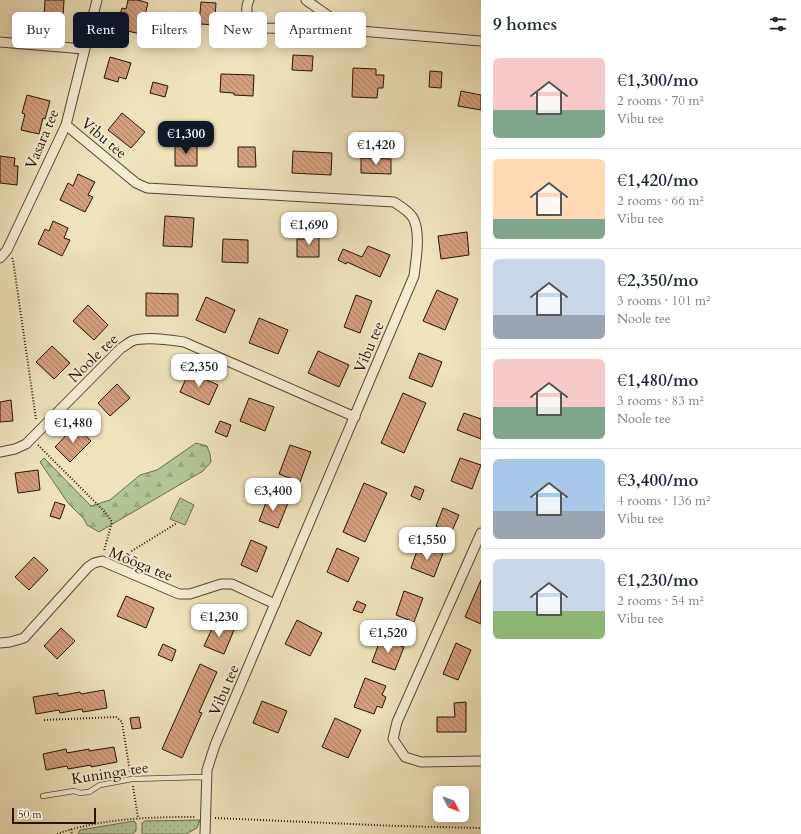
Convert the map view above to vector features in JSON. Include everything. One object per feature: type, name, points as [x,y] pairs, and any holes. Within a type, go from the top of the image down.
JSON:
[{"type":"street","name":"Vasara tee","points":[[0,258],[7,250],[66,125],[97,0]]},
{"type":"street","points":[[249,0],[246,5],[247,11],[254,24],[264,28],[275,28]]},
{"type":"street","points":[[306,0],[323,12]]},
{"type":"street","points":[[366,31],[481,41]]},
{"type":"street","points":[[0,42],[84,49]]},
{"type":"street","name":"Vibu tee","points":[[66,125],[136,183],[147,188],[394,202],[407,211],[413,218],[417,237],[414,276],[215,745],[206,778],[205,834]]},
{"type":"street","name":"Noole tee","points":[[0,452],[15,449],[26,444],[121,348],[130,342],[138,340],[170,340],[184,342],[355,417]]},
{"type":"street","points":[[481,533],[397,722],[393,739],[405,757],[421,762],[481,761]]},
{"type":"street","name":"Mõõga tee","points":[[0,643],[24,638],[88,567],[94,563],[102,561],[179,594],[190,594],[221,584],[232,584],[275,604]]},
{"type":"lane","name":"Kuninga tee","points":[[42,796],[74,791],[80,793],[89,792],[100,785],[132,779],[206,778]]},
{"type":"path","points":[[7,250],[14,260],[36,417],[40,429]]},
{"type":"path","points":[[31,439],[105,512],[112,522],[102,561]]},
{"type":"path","points":[[124,564],[130,552],[177,523]]},
{"type":"path","points":[[44,720],[116,717],[122,722],[138,818]]},
{"type":"path","points":[[57,834],[70,829],[138,818],[205,817],[397,826],[481,828]]},
{"type":"path","points":[[70,829],[72,834]]},
{"type":"green space","points":[[196,443],[207,446],[210,454],[211,462],[203,471],[99,532],[87,525],[84,519],[68,503],[40,462],[44,458],[91,506],[110,500],[140,475],[157,470]]},
{"type":"green space","points":[[180,498],[194,505],[185,525],[170,519]]},
{"type":"green space","points":[[200,820],[197,828],[186,834],[142,834],[142,823],[145,821]]},
{"type":"green space","points":[[134,821],[136,823],[136,831],[132,834],[78,834],[80,830]]},
{"type":"building","points":[[45,0],[64,0],[63,12],[44,12]]},
{"type":"building","points":[[128,0],[138,0],[148,3],[146,12],[137,12],[137,33],[129,31],[129,12],[121,12],[122,8],[126,9]]},
{"type":"building","points":[[201,2],[216,3],[215,12],[209,12],[209,25],[201,24]]},
{"type":"building","points":[[293,55],[313,56],[312,71],[292,70]]},
{"type":"building","points":[[110,57],[131,63],[126,79],[119,77],[118,82],[104,78]]},
{"type":"building","points":[[353,68],[376,69],[376,75],[384,75],[383,88],[378,88],[377,98],[352,97]]},
{"type":"building","points":[[430,71],[442,72],[441,88],[429,87]]},
{"type":"building","points":[[221,74],[254,75],[253,96],[234,95],[234,93],[220,92]]},
{"type":"building","points":[[153,82],[168,86],[165,97],[150,93]]},
{"type":"building","points":[[461,91],[481,95],[481,110],[458,106]]},
{"type":"building","points":[[27,95],[50,101],[45,119],[43,118],[39,134],[21,130],[25,114],[22,113]]},
{"type":"building","points":[[122,113],[145,132],[131,148],[108,130]]},
{"type":"building","points":[[197,144],[197,166],[175,166],[175,145]]},
{"type":"building","points":[[238,147],[255,147],[256,167],[238,167]]},
{"type":"building","points":[[293,151],[332,153],[331,175],[292,173]]},
{"type":"building","points":[[0,156],[15,158],[14,166],[18,166],[17,185],[0,183]]},
{"type":"building","points":[[361,158],[391,159],[391,174],[361,173]]},
{"type":"building","points":[[78,174],[95,182],[88,195],[93,197],[85,212],[60,200],[68,183],[73,186]]},
{"type":"building","points":[[165,216],[194,218],[192,247],[163,246]]},
{"type":"building","points":[[53,221],[68,228],[64,238],[70,240],[62,256],[38,244],[45,229],[49,231]]},
{"type":"building","points":[[467,232],[469,255],[441,259],[438,236]]},
{"type":"building","points":[[307,234],[319,234],[319,257],[297,257],[297,239],[307,239]]},
{"type":"building","points":[[223,239],[248,240],[248,263],[222,262]]},
{"type":"building","points":[[368,246],[390,255],[380,277],[347,262],[346,264],[338,260],[343,249],[362,257]]},
{"type":"building","points":[[437,290],[458,299],[445,330],[423,321]]},
{"type":"building","points":[[146,293],[178,294],[178,316],[146,316]]},
{"type":"building","points":[[356,295],[372,301],[360,333],[344,327]]},
{"type":"building","points":[[206,297],[235,310],[225,333],[196,320]]},
{"type":"building","points":[[88,305],[108,325],[94,340],[73,321]]},
{"type":"building","points":[[259,318],[288,330],[278,354],[249,343]]},
{"type":"building","points":[[52,346],[70,363],[54,379],[36,362]]},
{"type":"building","points":[[318,351],[349,365],[339,387],[308,373]]},
{"type":"building","points":[[419,353],[442,362],[432,387],[409,378]]},
{"type":"building","points":[[189,372],[218,385],[209,405],[180,392]]},
{"type":"building","points":[[117,384],[130,398],[110,416],[98,403]]},
{"type":"building","points":[[403,393],[426,403],[404,453],[381,443]]},
{"type":"building","points":[[249,398],[274,407],[265,431],[240,421]]},
{"type":"building","points":[[11,400],[13,421],[0,422],[0,402]]},
{"type":"building","points":[[464,413],[481,419],[481,439],[457,430]]},
{"type":"building","points":[[220,421],[231,425],[227,437],[215,432]]},
{"type":"building","points":[[75,426],[91,441],[70,462],[55,447]]},
{"type":"building","points":[[290,445],[311,452],[300,482],[279,474]]},
{"type":"building","points":[[460,458],[481,465],[472,489],[451,481]]},
{"type":"building","points":[[38,470],[40,490],[18,493],[15,473]]},
{"type":"building","points":[[364,483],[387,493],[365,542],[343,532]]},
{"type":"building","points":[[415,486],[424,490],[420,500],[411,496]]},
{"type":"building","points":[[269,495],[288,503],[278,528],[259,521]]},
{"type":"building","points":[[55,502],[65,505],[60,519],[50,516]]},
{"type":"building","points":[[443,508],[459,515],[451,533],[436,526]]},
{"type":"building","points":[[251,540],[267,547],[257,572],[241,565]]},
{"type":"building","points":[[419,545],[443,553],[434,577],[411,568]]},
{"type":"building","points":[[337,548],[359,558],[348,582],[327,572]]},
{"type":"building","points":[[34,557],[48,570],[29,590],[15,577]]},
{"type":"building","points":[[481,580],[481,624],[465,617]]},
{"type":"building","points":[[404,591],[423,598],[414,622],[396,615]]},
{"type":"building","points":[[126,596],[154,608],[146,628],[117,616]]},
{"type":"building","points":[[357,601],[366,605],[362,613],[353,610]]},
{"type":"building","points":[[297,620],[322,633],[310,656],[285,644]]},
{"type":"building","points":[[215,622],[234,630],[224,654],[204,646]]},
{"type":"building","points":[[61,628],[75,641],[57,659],[44,646]]},
{"type":"building","points":[[381,638],[404,647],[395,670],[372,662]]},
{"type":"building","points":[[456,643],[471,650],[458,680],[443,674]]},
{"type":"building","points":[[163,644],[176,650],[172,661],[158,655]]},
{"type":"building","points":[[200,664],[217,672],[199,712],[202,713],[182,758],[162,749]]},
{"type":"building","points":[[365,678],[386,686],[382,695],[386,697],[382,708],[377,706],[374,714],[354,707]]},
{"type":"building","points":[[104,690],[107,708],[83,712],[82,709],[60,713],[59,710],[36,714],[33,697],[58,693],[58,696],[80,692],[81,694]]},
{"type":"building","points":[[262,701],[287,711],[278,733],[253,723]]},
{"type":"building","points":[[466,702],[466,732],[437,732],[437,717],[455,717],[454,703]]},
{"type":"building","points":[[139,717],[141,728],[132,729],[130,718]]},
{"type":"building","points":[[335,718],[361,730],[348,758],[322,747]]},
{"type":"building","points":[[114,747],[117,762],[91,767],[91,765],[68,769],[67,766],[46,770],[43,754],[66,749],[67,753]]}]
